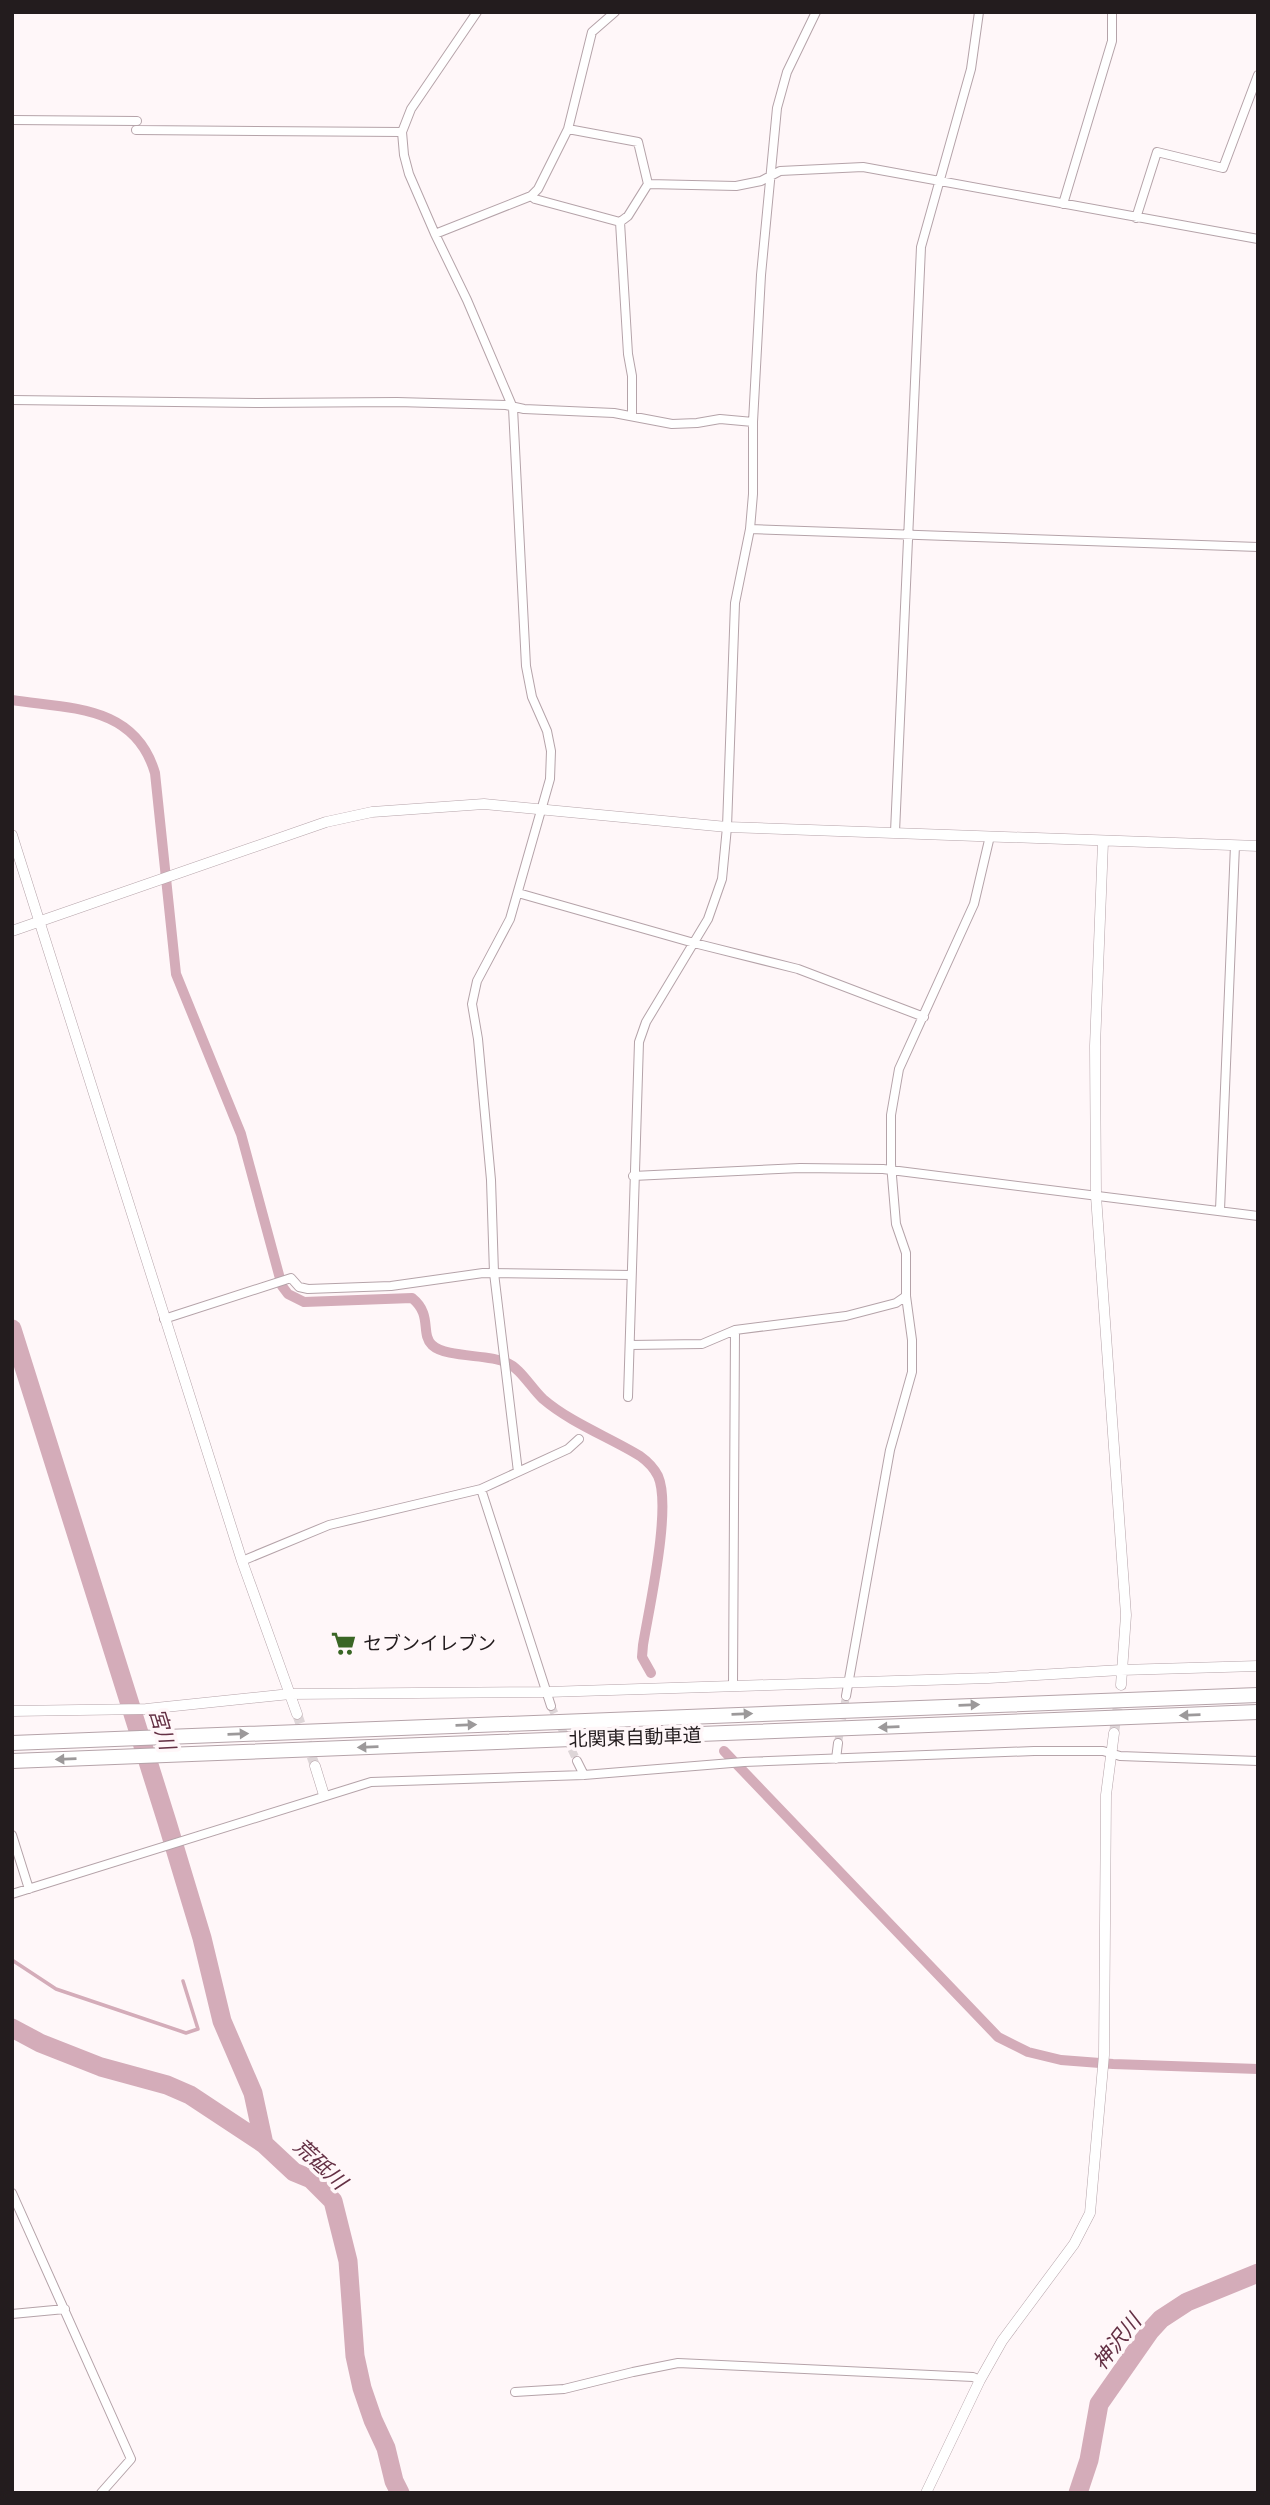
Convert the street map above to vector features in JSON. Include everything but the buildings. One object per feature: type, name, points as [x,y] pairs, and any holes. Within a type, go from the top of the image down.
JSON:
[{"type":"highway","name":"北関東自動車道","points":[[12,1743],[1258,1695]]},
{"type":"highway","name":"北関東自動車道","points":[[12,1761],[1258,1712]]},
{"type":"street","points":[[477,12],[418,99],[402,132],[404,155],[410,174],[513,408],[526,666],[532,697],[547,731],[551,751],[550,779],[540,808],[529,859],[510,919],[477,981],[471,1004],[478,1039],[490,1171],[494,1273],[517,1472]]},
{"type":"street","points":[[435,234],[531,196],[538,189],[568,130],[592,32],[615,12]]},
{"type":"street","points":[[628,1397],[639,1042],[646,1022],[716,901],[722,879],[727,827],[735,603],[750,529],[761,275],[779,97],[790,65],[811,27],[816,12]]},
{"type":"street","points":[[895,832],[921,247],[971,69],[979,12]]},
{"type":"street","points":[[1063,204],[1112,41],[1112,12]]},
{"type":"street","points":[[1136,218],[1157,152],[1223,168],[1258,75]]},
{"type":"street","points":[[12,120],[402,132]]},
{"type":"street","points":[[568,130],[638,142],[648,184],[628,216],[620,222]]},
{"type":"street","points":[[648,184],[736,186],[761,181],[780,171],[863,167],[1258,239]]},
{"type":"street","points":[[531,196],[620,222]]},
{"type":"street","points":[[620,222],[628,354],[632,376],[632,416]]},
{"type":"street","points":[[12,400],[506,405],[513,408],[582,410],[672,424],[697,424],[720,419],[753,422]]},
{"type":"street","points":[[750,529],[1258,547]]},
{"type":"street","points":[[12,931],[326,822],[372,812],[484,804],[727,827],[1258,846]]},
{"type":"street","points":[[12,835],[242,1561],[297,1714]]},
{"type":"street","points":[[846,1696],[890,1450],[911,1381],[912,1339],[906,1296],[906,1253],[896,1224],[892,1171],[891,1126],[896,1081],[974,904],[990,836]]},
{"type":"street","points":[[1103,842],[1095,1045],[1096,1196],[1126,1615],[1121,1685]]},
{"type":"street","points":[[1220,1210],[1235,845]]},
{"type":"street","points":[[518,893],[694,943],[798,969],[923,1017]]},
{"type":"street","points":[[634,1176],[846,1167],[1258,1216]]},
{"type":"street","points":[[164,1319],[291,1278],[299,1287],[309,1289],[391,1286],[494,1273],[631,1275]]},
{"type":"street","points":[[630,1345],[702,1344],[735,1330],[846,1316],[896,1303],[906,1296]]},
{"type":"street","points":[[733,1685],[735,1330]]},
{"type":"street","points":[[242,1561],[329,1525],[481,1489],[568,1448],[579,1439]]},
{"type":"street","points":[[481,1489],[551,1706]]},
{"type":"street","points":[[12,1711],[146,1709],[290,1694],[547,1692],[989,1678],[1121,1670],[1258,1666]]},
{"type":"street","points":[[926,2493],[980,2380],[1013,2325],[1074,2244],[1090,2213],[1104,2055],[1106,1802],[1114,1733]]},
{"type":"street","points":[[835,1759],[838,1743]]},
{"type":"street","points":[[12,1894],[371,1782],[584,1775],[725,1763],[1034,1751],[1103,1751],[1120,1756],[1258,1761]]},
{"type":"street","points":[[577,1761],[584,1775]]},
{"type":"street","points":[[314,1766],[324,1796]]},
{"type":"street","points":[[12,1835],[29,1889]]},
{"type":"street","points":[[12,2193],[131,2459],[101,2493]]},
{"type":"street","points":[[12,2314],[65,2309]]},
{"type":"street","points":[[515,2392],[564,2389],[678,2363],[973,2377],[980,2380]]},
{"type":"waterway","points":[[12,700],[98,714],[117,722],[133,734],[146,751],[155,773],[176,974],[241,1134],[282,1286],[288,1294],[304,1302],[412,1298],[422,1311],[432,1345],[447,1352],[497,1360],[510,1365],[554,1408],[640,1456],[658,1476],[662,1491],[661,1533],[642,1657],[651,1673]]},
{"type":"waterway","name":"宮川","points":[[12,1329],[167,1822],[202,1938],[222,2021],[253,2093],[264,2144]]},
{"type":"waterway","points":[[724,1751],[998,2037],[1028,2052],[1061,2060],[1258,2069]]},
{"type":"waterway","points":[[12,1960],[56,1989],[186,2033],[198,2029],[183,1981]]},
{"type":"waterway","name":"宮川","points":[[217,2023],[222,2021]]},
{"type":"waterway","name":"荒砥川","points":[[12,2028],[40,2043],[101,2067],[167,2085],[190,2095],[264,2144],[294,2172],[311,2179],[333,2201],[348,2261],[355,2356],[362,2388],[386,2448],[394,2481],[400,2493]]},
{"type":"waterway","name":"神沢川","points":[[1078,2493],[1089,2460],[1099,2404],[1150,2331],[1161,2319],[1187,2302],[1258,2273]]},
{"type":"tunnel","points":[[1114,1733],[1121,1685]]},
{"type":"tunnel","points":[[838,1743],[846,1696]]},
{"type":"tunnel","points":[[551,1706],[577,1761]]},
{"type":"tunnel","points":[[297,1714],[315,1766]]},
{"type":"place","name":"セブンイレブン","points":[[343,1643]]}]
